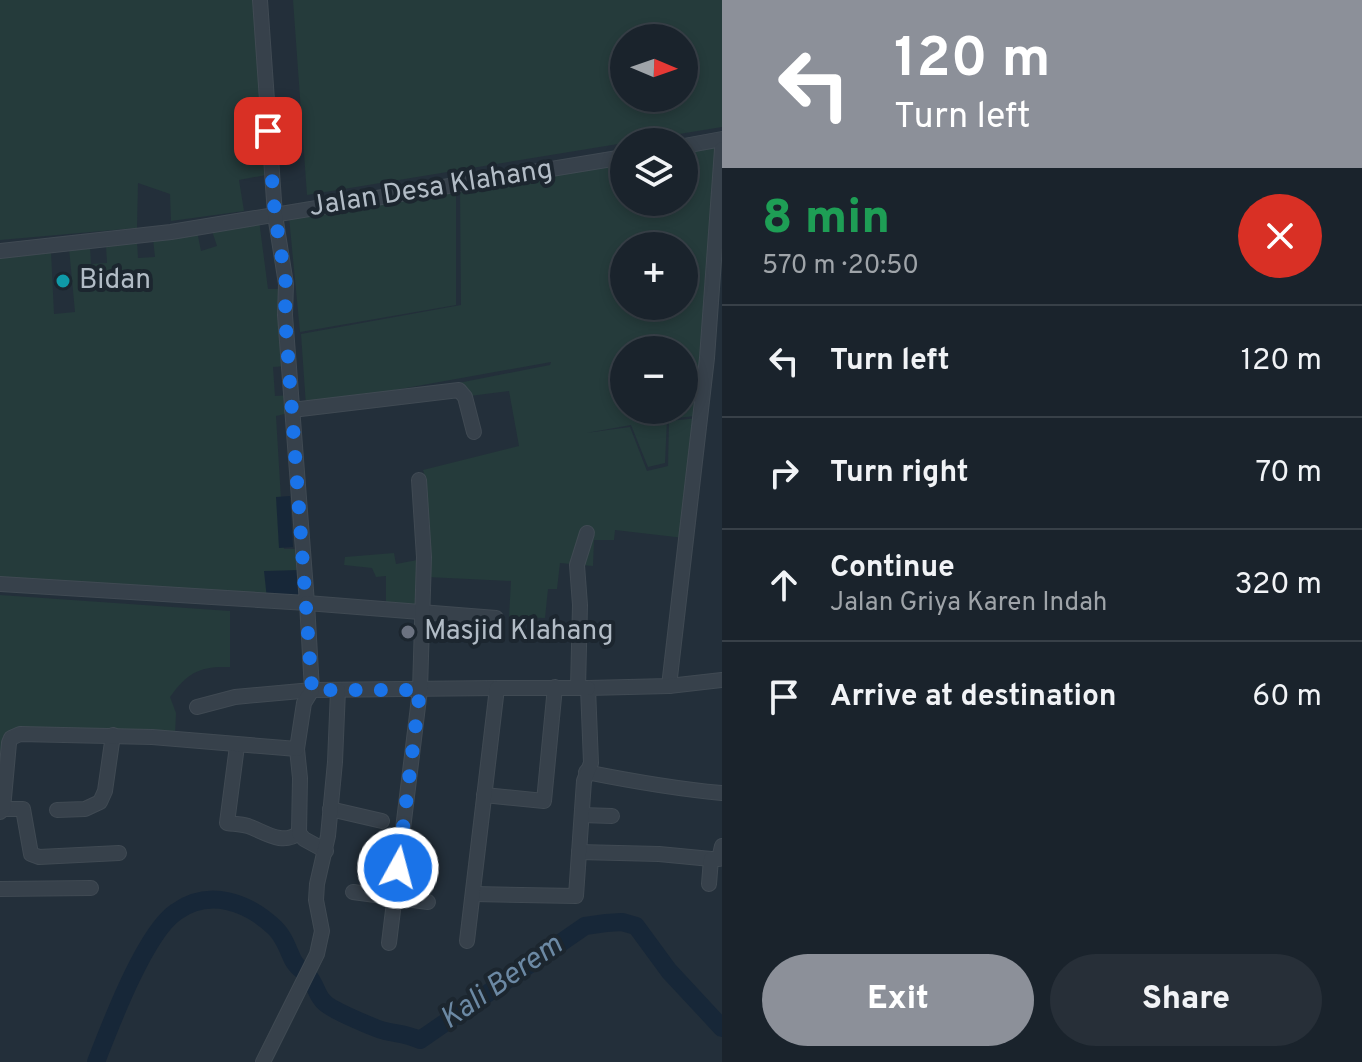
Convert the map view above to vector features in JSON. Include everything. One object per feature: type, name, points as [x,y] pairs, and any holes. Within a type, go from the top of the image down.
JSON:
[{"type":"street","points":[[260,0],[275,215],[286,284],[312,690],[304,703],[297,749],[299,833],[326,851]]},
{"type":"street","points":[[698,143],[722,139]]},
{"type":"street","points":[[669,686],[707,358],[722,149]]},
{"type":"street","name":"Jalan Desa Klahang","points":[[0,251],[171,232],[610,159]]},
{"type":"street","points":[[292,410],[459,390],[465,397],[474,432]]},
{"type":"street","points":[[389,943],[420,690],[424,612],[419,480]]},
{"type":"street","points":[[474,894],[574,898],[578,889],[586,772],[591,763],[583,688],[577,565],[587,533]]},
{"type":"street","points":[[0,584],[496,618]]},
{"type":"street","points":[[197,707],[235,697],[312,690],[669,686],[722,680]]},
{"type":"street","points":[[484,795],[544,801],[555,687]]},
{"type":"street","points":[[467,941],[497,688]]},
{"type":"street","points":[[263,1062],[321,941],[317,877],[326,851],[338,690]]},
{"type":"street","points":[[119,853],[39,857],[31,854],[23,809],[2,811],[9,743],[15,735],[113,735],[297,749]]},
{"type":"street","points":[[57,810],[85,809],[100,802],[105,791],[113,735]]},
{"type":"street","points":[[237,746],[227,823],[245,825],[269,836],[286,839],[299,833]]},
{"type":"street","points":[[586,772],[677,789],[722,793]]},
{"type":"street","points":[[330,809],[382,821]]},
{"type":"street","points":[[582,815],[612,816]]},
{"type":"street","points":[[579,852],[719,859],[722,846]]},
{"type":"street","points":[[709,884],[711,859]]},
{"type":"street","points":[[0,889],[91,888]]},
{"type":"street","points":[[353,892],[428,902]]},
{"type":"green space","points":[[0,0],[255,0],[266,175],[239,180],[244,211],[171,221],[170,194],[138,183],[137,228],[0,240]]},
{"type":"green space","points":[[293,0],[722,0],[722,127],[698,131],[698,128],[610,128],[610,145],[307,195]]},
{"type":"green space","points":[[720,142],[698,383],[698,336],[610,336],[610,424],[667,424],[665,463],[648,467],[631,425],[586,433],[630,427],[647,471],[668,466],[669,424],[697,424],[684,538],[615,530],[614,540],[594,540],[593,566],[560,563],[557,589],[548,589],[545,618],[509,617],[511,581],[427,577],[424,605],[386,606],[386,576],[376,577],[372,568],[344,565],[345,557],[394,553],[396,564],[428,558],[420,486],[427,483],[423,470],[519,446],[509,391],[446,399],[443,386],[550,365],[551,362],[306,406],[301,334],[461,305],[460,188],[610,161],[610,216],[698,216],[698,146]]},
{"type":"green space","points":[[456,189],[456,305],[300,332],[289,217]]},
{"type":"green space","points":[[259,220],[268,289],[282,289],[287,366],[273,367],[275,396],[293,395],[294,412],[276,416],[284,549],[300,549],[305,602],[0,579],[0,257],[51,251],[54,314],[75,312],[69,248],[90,246],[91,264],[107,263],[106,246],[137,242],[138,258],[155,257],[153,239],[197,231],[201,251],[217,246],[211,228]]},
{"type":"green space","points":[[0,595],[230,611],[230,667],[203,669],[189,676],[177,688],[170,697],[176,713],[175,736],[5,737],[0,754]]},
{"type":"water","points":[[290,496],[293,547],[279,548],[276,497]]},
{"type":"water","points":[[300,570],[302,600],[267,599],[264,571]]},
{"type":"waterway","name":"Kali Berem","points":[[96,1062],[130,981],[152,939],[176,912],[189,905],[215,900],[241,905],[264,919],[284,939],[295,963],[309,977],[322,1000],[380,1030],[420,1040],[585,926],[622,922],[636,926],[669,971],[722,1028]]},
{"type":"place","name":"Bidan","points":[[63,281]]},
{"type":"place","name":"Masjid Klahang","points":[[408,632]]},
{"type":"route","points":[[268,131],[275,215],[286,284],[285,315],[312,690],[420,690],[398,868]]}]
